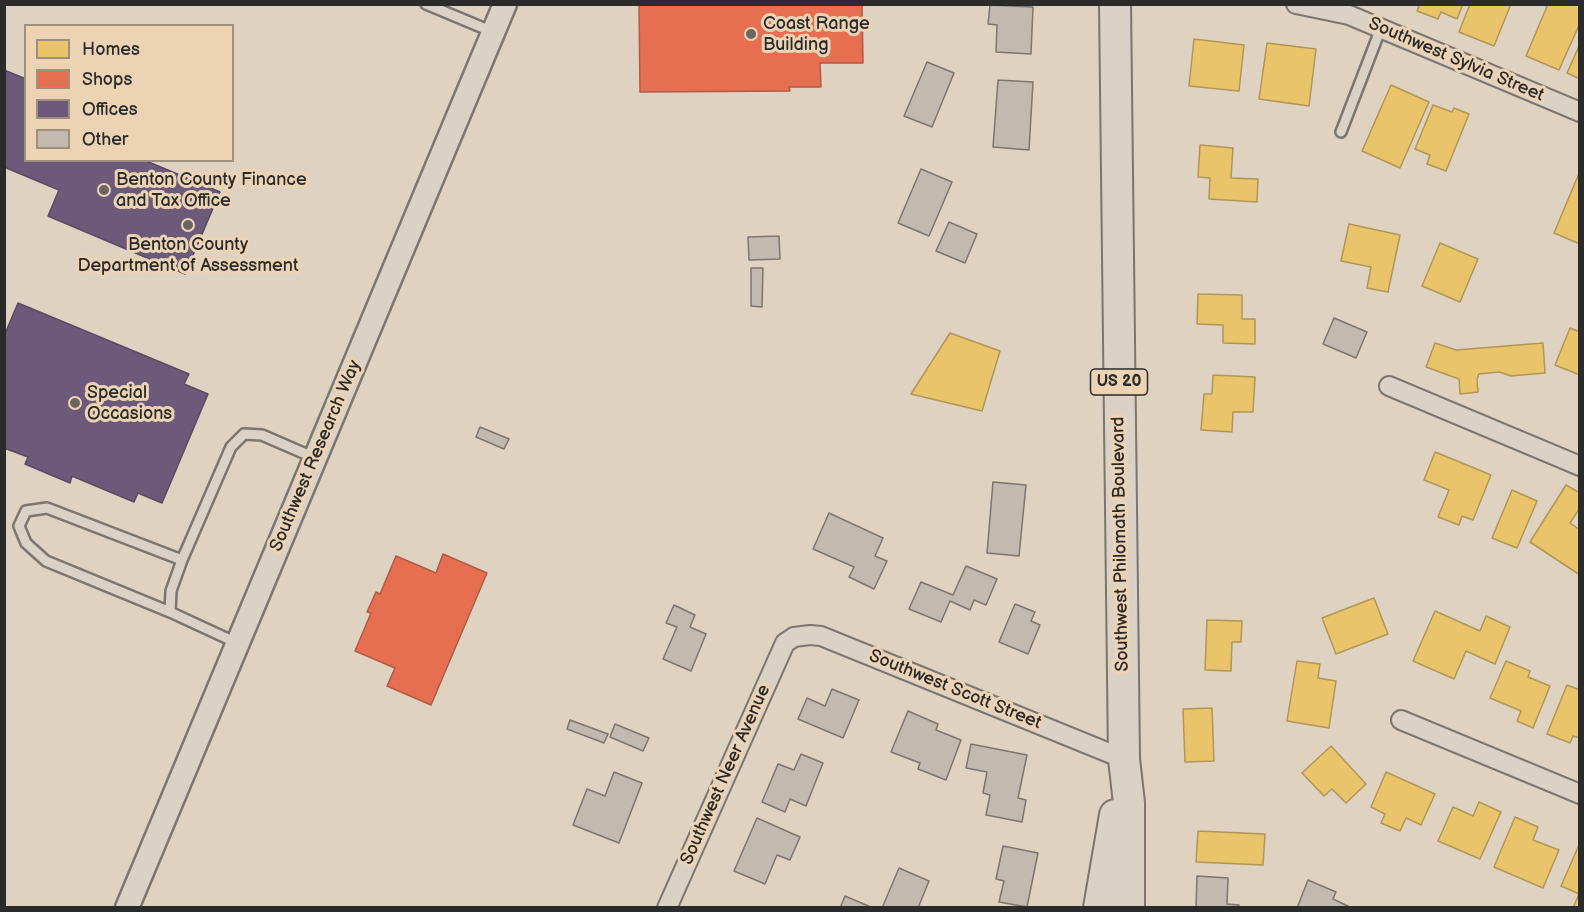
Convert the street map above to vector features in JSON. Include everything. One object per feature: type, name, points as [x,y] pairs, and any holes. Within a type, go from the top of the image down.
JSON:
[{"type":"highway","name":"Southwest Philomath Boulevard","points":[[1115,4],[1124,759],[1129,803],[1129,908]]},
{"type":"highway","name":"Southwest Philomath Boulevard","points":[[1099,908],[1124,759]]},
{"type":"street","name":"Southwest Research Way","points":[[127,908],[505,4]]},
{"type":"street","name":"Southwest Sylvia Street","points":[[1296,4],[1349,15],[1580,112]]},
{"type":"street","points":[[1389,386],[1580,466]]},
{"type":"street","name":"Southwest Scott Street","points":[[785,643],[794,637],[821,636],[1124,759]]},
{"type":"street","name":"Southwest Neer Avenue","points":[[667,908],[785,643]]},
{"type":"street","points":[[1401,720],[1580,794]]},
{"type":"lane","points":[[426,4],[493,32]]},
{"type":"lane","points":[[1341,132],[1381,28]]},
{"type":"lane","points":[[170,612],[171,591],[182,560],[231,447],[244,434],[262,435],[315,458]]},
{"type":"lane","points":[[182,560],[47,508],[26,511],[19,526],[26,543],[46,561],[170,612],[237,643]]},
{"type":"building: Homes","points":[[1420,4],[1463,4],[1457,19],[1441,12],[1438,19],[1417,11]]},
{"type":"building: Homes","points":[[1470,4],[1511,4],[1494,46],[1459,32]]},
{"type":"building: Homes","points":[[1548,4],[1580,4],[1580,23],[1559,70],[1526,56]]},
{"type":"building: Homes","points":[[1194,39],[1244,45],[1239,91],[1189,86]]},
{"type":"building: Homes","points":[[1267,43],[1316,49],[1309,106],[1259,99]]},
{"type":"building: Homes","points":[[1580,44],[1580,79],[1567,73]]},
{"type":"building: Homes","points":[[1391,85],[1429,102],[1400,168],[1362,151]]},
{"type":"building: Homes","points":[[1433,105],[1452,112],[1454,108],[1469,114],[1446,171],[1427,164],[1430,155],[1415,149]]},
{"type":"building: Homes","points":[[1200,145],[1233,148],[1231,178],[1258,179],[1257,202],[1209,199],[1210,178],[1198,177]]},
{"type":"building: Homes","points":[[1580,171],[1580,244],[1554,233]]},
{"type":"building: Homes","points":[[1349,224],[1400,235],[1388,292],[1367,288],[1371,267],[1341,261]]},
{"type":"building: Homes","points":[[1440,243],[1478,259],[1460,302],[1422,286]]},
{"type":"building: Homes","points":[[1198,294],[1242,295],[1242,319],[1255,319],[1255,344],[1223,343],[1223,325],[1197,324]]},
{"type":"building: Homes","points":[[1570,328],[1580,332],[1580,375],[1555,365]]},
{"type":"building: Homes","points":[[950,333],[1000,351],[982,411],[911,394]]},
{"type":"building: Homes","points":[[1435,343],[1456,350],[1543,343],[1545,373],[1511,376],[1499,372],[1479,374],[1478,392],[1460,394],[1459,379],[1426,367]]},
{"type":"building: Homes","points":[[1213,375],[1255,377],[1253,412],[1233,412],[1232,432],[1201,430],[1204,394],[1212,394]]},
{"type":"building: Homes","points":[[1435,452],[1491,475],[1473,520],[1462,516],[1459,525],[1438,517],[1449,490],[1424,480]]},
{"type":"building: Homes","points":[[1566,485],[1580,493],[1580,508],[1570,523],[1580,530],[1580,575],[1530,542]]},
{"type":"building: Homes","points":[[1512,490],[1537,501],[1517,548],[1492,538]]},
{"type":"building: Homes","points":[[1374,598],[1388,634],[1336,654],[1322,618]]},
{"type":"building: Homes","points":[[1435,611],[1480,631],[1486,616],[1510,627],[1495,664],[1466,651],[1454,679],[1413,661]]},
{"type":"building: Homes","points":[[1207,620],[1242,621],[1241,642],[1232,642],[1231,671],[1205,670]]},
{"type":"building: Homes","points":[[1297,661],[1320,664],[1318,678],[1336,681],[1329,728],[1287,721]]},
{"type":"building: Homes","points":[[1506,661],[1530,671],[1528,677],[1550,686],[1533,728],[1517,721],[1521,711],[1490,698]]},
{"type":"building: Homes","points":[[1567,685],[1580,690],[1580,738],[1573,736],[1570,743],[1547,734]]},
{"type":"building: Homes","points":[[1212,708],[1214,761],[1185,762],[1183,709]]},
{"type":"building: Homes","points":[[1331,746],[1366,784],[1346,803],[1332,789],[1324,796],[1302,773]]},
{"type":"building: Homes","points":[[1386,772],[1435,794],[1421,825],[1406,818],[1400,831],[1381,823],[1385,814],[1371,807]]},
{"type":"building: Homes","points":[[1479,802],[1501,812],[1480,859],[1438,841],[1453,807],[1473,816]]},
{"type":"building: Homes","points":[[1515,817],[1538,827],[1533,840],[1559,850],[1543,888],[1494,867]]},
{"type":"building: Homes","points":[[1198,831],[1265,834],[1263,865],[1196,862]]},
{"type":"building: Homes","points":[[1579,845],[1580,908],[1573,908],[1579,894],[1561,886]]},
{"type":"building: Shops","name":"Coast Range Building","points":[[639,4],[862,4],[863,63],[820,63],[821,87],[789,87],[790,91],[640,92]]},
{"type":"building: Shops","points":[[443,554],[487,573],[431,705],[387,686],[395,668],[355,651],[371,613],[367,612],[376,592],[380,594],[396,556],[436,573]]},
{"type":"building: Offices","points":[[4,70],[24,78],[24,162],[149,162],[220,192],[185,274],[48,216],[59,190],[4,167]]},
{"type":"building: Offices","points":[[18,303],[189,374],[184,384],[208,394],[162,503],[138,493],[134,502],[72,476],[70,483],[25,464],[28,457],[4,448],[4,336]]},
{"type":"building: Other","points":[[990,5],[1033,7],[1031,54],[996,52],[997,25],[988,24]]},
{"type":"building: Other","points":[[927,62],[954,73],[932,127],[904,116]]},
{"type":"building: Other","points":[[998,80],[1033,82],[1029,150],[993,147]]},
{"type":"building: Other","points":[[921,169],[952,182],[929,236],[898,223]]},
{"type":"building: Other","points":[[949,222],[977,234],[965,263],[936,251]]},
{"type":"building: Other","points":[[779,236],[780,259],[749,260],[748,237]]},
{"type":"building: Other","points":[[751,268],[763,268],[762,307],[751,306]]},
{"type":"building: Other","points":[[1334,318],[1367,332],[1356,358],[1323,344]]},
{"type":"building: Other","points":[[480,427],[509,439],[504,449],[476,437]]},
{"type":"building: Other","points":[[993,482],[1026,485],[1019,556],[987,553]]},
{"type":"building: Other","points":[[829,513],[883,538],[875,556],[887,561],[874,589],[849,577],[854,567],[813,549]]},
{"type":"building: Other","points":[[966,566],[997,579],[986,605],[974,600],[970,610],[950,601],[941,622],[909,609],[921,582],[953,595]]},
{"type":"building: Other","points":[[1015,604],[1035,612],[1031,621],[1040,625],[1028,654],[999,642]]},
{"type":"building: Other","points":[[674,605],[695,615],[690,627],[706,634],[691,671],[663,659],[677,627],[666,623]]},
{"type":"building: Other","points":[[832,689],[859,700],[843,738],[798,719],[807,698],[825,706]]},
{"type":"building: Other","points":[[908,711],[938,724],[936,730],[961,740],[946,780],[918,769],[920,763],[891,752]]},
{"type":"building: Other","points":[[570,720],[608,734],[604,743],[567,729]]},
{"type":"building: Other","points":[[615,724],[649,738],[643,751],[610,737]]},
{"type":"building: Other","points":[[971,744],[1027,755],[1018,798],[1026,800],[1022,822],[986,815],[990,795],[983,793],[987,772],[966,768]]},
{"type":"building: Other","points":[[801,754],[823,763],[806,806],[790,799],[785,812],[762,802],[778,764],[794,770]]},
{"type":"building: Other","points":[[614,772],[642,783],[619,843],[573,825],[587,789],[605,796]]},
{"type":"building: Other","points":[[757,818],[800,837],[790,860],[777,855],[765,884],[734,871]]},
{"type":"building: Other","points":[[1003,846],[1038,853],[1027,907],[999,902],[1004,881],[996,879]]},
{"type":"building: Other","points":[[899,868],[929,881],[918,908],[882,908]]},
{"type":"building: Other","points":[[1197,876],[1228,878],[1227,904],[1239,905],[1239,908],[1196,908]]},
{"type":"building: Other","points":[[1308,880],[1336,892],[1333,899],[1352,908],[1297,908]]},
{"type":"building: Other","points":[[845,896],[873,908],[840,908]]},
{"type":"place","name":"Coast Range Building","points":[[751,34]]},
{"type":"place","name":"Benton County Finance and Tax Office","points":[[104,190]]},
{"type":"place","name":"Benton County Department of Assessment","points":[[188,225]]},
{"type":"place","name":"Special Occasions","points":[[75,403]]}]
